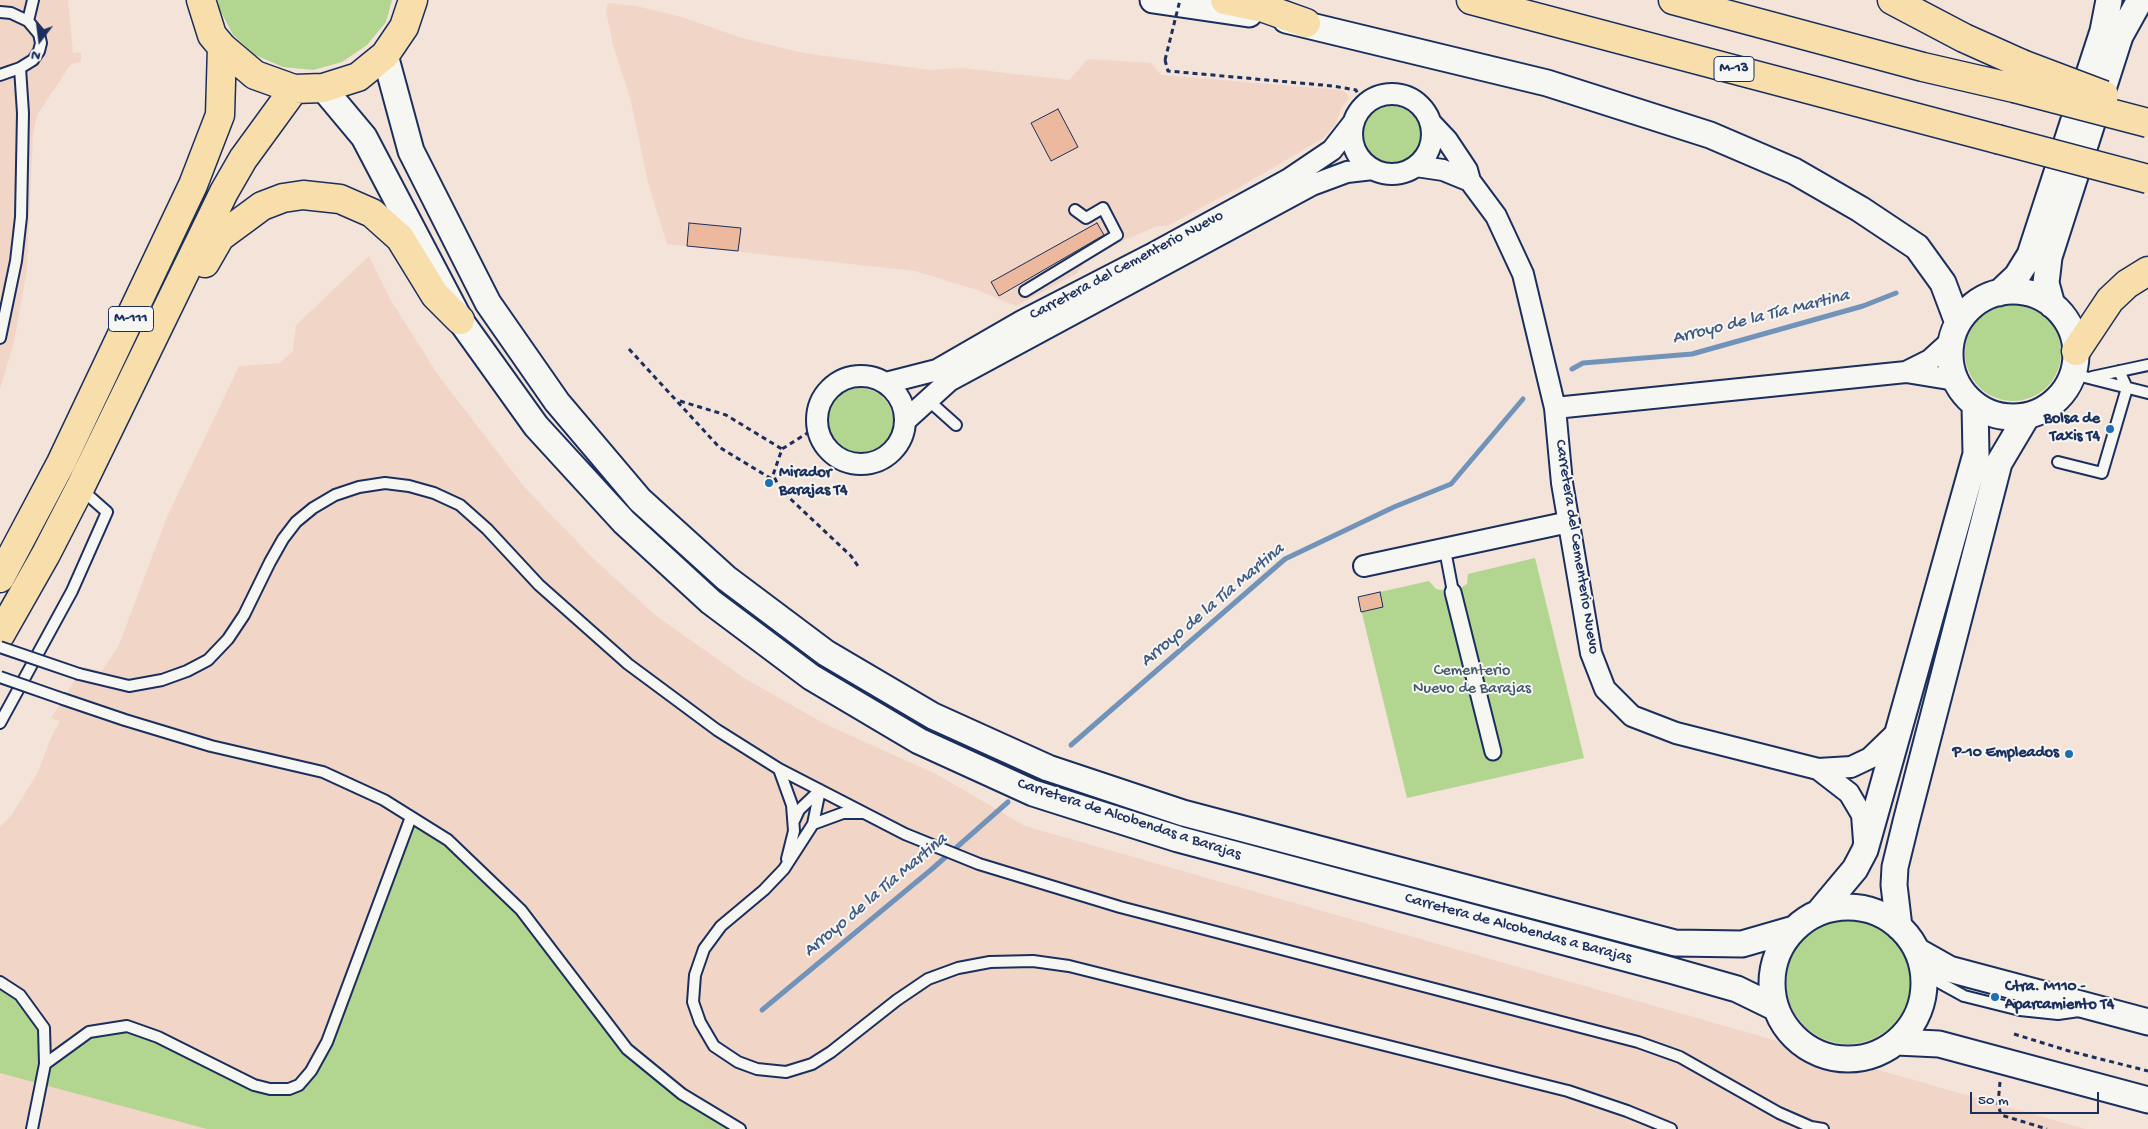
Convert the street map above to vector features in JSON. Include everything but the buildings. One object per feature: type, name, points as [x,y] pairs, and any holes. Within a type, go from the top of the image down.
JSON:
[{"type":"main road","points":[[201,0],[212,35],[222,47],[255,75],[294,89],[323,88],[358,77],[385,55],[404,27],[413,0]]},
{"type":"main road","points":[[1225,0],[1264,8],[1306,23]]},
{"type":"main road","name":"M-13","points":[[1471,0],[2148,179]]},
{"type":"main road","points":[[1674,0],[1923,67],[2018,76],[2053,77],[2148,108]]},
{"type":"main road","points":[[1892,0],[1964,38],[2018,76],[2148,123]]},
{"type":"main road","name":"M-111","points":[[0,578],[61,463],[193,185],[220,115],[222,47]]},
{"type":"main road","name":"M-111","points":[[0,635],[46,554],[80,488],[224,192],[243,159],[294,89]]},
{"type":"main road","points":[[156,332],[170,325],[180,312],[220,237],[262,206],[283,198],[303,195],[340,199],[378,218],[400,238],[435,295],[460,320]]},
{"type":"main road","points":[[2079,368],[2110,300],[2127,284],[2148,271]]},
{"type":"street","points":[[1153,0],[1306,23],[1547,83],[1710,135],[1794,172],[1860,209],[1917,247],[1943,283],[1955,331],[1950,353],[1955,380],[1963,394],[1975,405],[2000,416],[2028,416],[2047,407],[2063,393],[2079,368],[2072,334],[2064,318],[2052,305],[2036,296],[2018,291],[1999,293],[1983,299],[1969,309],[1955,331],[1930,360],[1906,372]]},
{"type":"street","points":[[1999,293],[2017,276],[2030,255],[2103,31],[2109,0]]},
{"type":"street","points":[[2052,305],[2046,283],[2049,257],[2120,36],[2140,0]]},
{"type":"street","name":"Carretera de Alcobendas a Barajas","points":[[385,55],[411,151],[488,303],[557,402],[640,500],[726,578],[826,654],[933,716],[1048,768],[1182,812],[1675,943],[1742,944],[1794,930]]},
{"type":"street","name":"Carretera de Alcobendas a Barajas","points":[[323,88],[364,137],[460,320],[536,426],[624,522],[711,602],[811,677],[919,741],[1033,793],[1178,839],[1737,989],[1776,1008]]},
{"type":"street","points":[[1416,166],[1430,149],[1431,123],[1426,112],[1417,102],[1406,96],[1393,94],[1380,96],[1369,101],[1360,109],[1354,123],[1352,136],[1355,149],[1362,160],[1373,169],[1395,174],[1416,166],[1443,170],[1470,181]]},
{"type":"street","name":"Carretera del Cementerio Nuevo","points":[[886,383],[937,370],[1022,321],[1150,256],[1280,184],[1332,150],[1354,123]]},
{"type":"street","name":"Carretera del Cementerio Nuevo","points":[[1431,123],[1447,140],[1467,170],[1470,181],[1496,216],[1523,274],[1555,408],[1569,522],[1591,653],[1605,689],[1632,716],[1676,733],[1818,769],[1851,767],[1870,758],[1898,730]]},
{"type":"street","name":"Carretera del Cementerio Nuevo","points":[[906,420],[949,381],[1312,185],[1346,172],[1373,169]]},
{"type":"street","points":[[1555,408],[1906,372],[1955,380]]},
{"type":"street","points":[[858,375],[872,377],[886,383],[896,392],[903,406],[906,420],[903,434],[896,447],[885,457],[864,463],[843,460],[831,452],[822,440],[817,427],[817,412],[822,398],[837,383],[858,375]]},
{"type":"street","points":[[1819,912],[1847,907],[1861,908],[1887,918],[1899,927],[1920,963],[1925,989],[1919,1012],[1906,1033],[1896,1042],[1880,1051],[1863,1057],[1827,1056],[1796,1038],[1784,1025],[1776,1008],[1772,980],[1774,966],[1778,953],[1794,930],[1819,912],[1855,869],[1864,850],[1976,454],[1975,405]]},
{"type":"street","points":[[1899,927],[1894,884],[1895,867],[1906,822],[1999,463],[2028,416]]},
{"type":"street","points":[[1364,566],[1569,522]]},
{"type":"street","points":[[1453,592],[1492,752]]},
{"type":"street","points":[[1818,769],[1849,793],[1862,815],[1864,850]]},
{"type":"street","points":[[1920,963],[2148,1022]]},
{"type":"street","points":[[1896,1042],[1939,1044],[2148,1100]]},
{"type":"lane","points":[[28,21],[33,0]]},
{"type":"lane","points":[[0,12],[11,13],[28,21],[39,34],[41,43],[39,51],[33,60],[20,68],[0,75]]},
{"type":"lane","points":[[0,338],[16,261],[21,217],[23,113],[20,68]]},
{"type":"lane","points":[[1025,291],[1118,236],[1102,208],[1086,218],[1075,210]]},
{"type":"lane","points":[[2079,368],[2119,371],[2148,365]]},
{"type":"lane","points":[[2079,368],[2127,388],[2148,393]]},
{"type":"lane","points":[[2058,462],[2102,473],[2127,388],[2119,371]]},
{"type":"lane","points":[[928,400],[956,426]]},
{"type":"lane","points":[[0,647],[79,674],[129,686],[187,672],[208,660],[228,639],[244,615],[270,562],[296,522],[335,495],[359,486],[385,483],[409,486],[434,493],[460,505],[487,529],[539,585],[628,664],[717,730],[779,769],[905,834],[979,864],[1120,907],[1638,1042],[1680,1057],[1779,1113],[1811,1127],[1823,1129]]},
{"type":"lane","points":[[0,723],[72,591],[107,512],[80,488]]},
{"type":"lane","points":[[1445,550],[1453,592]]},
{"type":"lane","points":[[0,677],[125,720],[211,746],[323,772],[384,800],[448,840],[520,910],[627,1049],[682,1094],[740,1129]]},
{"type":"lane","points":[[779,769],[792,805],[794,831],[784,869]]},
{"type":"lane","points":[[793,823],[799,810],[820,790]]},
{"type":"lane","points":[[820,790],[813,824],[784,869],[764,890],[721,926],[704,948],[695,975],[693,1002],[700,1022],[714,1046],[738,1062],[758,1069],[786,1072],[812,1064],[831,1052],[897,1000],[928,979],[958,968],[990,962],[1033,961],[1069,966],[1568,1092],[1627,1110],[1671,1129]]},
{"type":"lane","points":[[813,824],[843,814],[864,813]]},
{"type":"lane","points":[[45,1064],[89,1032],[127,1026],[158,1037],[254,1085],[280,1089],[299,1085],[311,1071],[327,1042],[411,817]]},
{"type":"lane","points":[[0,982],[20,995],[44,1028],[45,1064],[32,1129]]},
{"type":"path","points":[[1180,0],[1165,60],[1168,71],[1333,86],[1356,90],[1359,96]]},
{"type":"path","points":[[629,348],[660,383],[680,401],[720,447],[776,481]]},
{"type":"path","points":[[680,401],[726,415],[782,450]]},
{"type":"path","points":[[817,427],[782,450],[772,475],[781,490],[851,556],[860,569]]},
{"type":"path","points":[[2014,1034],[2069,1051],[2148,1071]]},
{"type":"path","points":[[2006,1062],[2000,1082],[1998,1104],[2001,1115],[2047,1129]]},
{"type":"shaded area","points":[[0,0],[68,0],[73,53],[81,52],[81,62],[71,64],[37,115],[33,134],[27,269],[14,342],[0,389]]},
{"type":"shaded area","points":[[608,3],[636,6],[682,17],[742,38],[804,53],[929,70],[962,68],[1069,80],[1088,59],[1151,63],[1161,75],[1341,90],[1349,98],[1342,107],[1335,125],[1322,139],[1240,187],[1167,226],[1157,226],[1125,240],[1085,262],[1076,274],[1016,306],[977,290],[915,271],[667,244],[648,183],[631,101],[613,45],[606,11]]},
{"type":"shaded area","points":[[369,256],[390,299],[438,375],[525,488],[595,560],[655,615],[744,678],[825,724],[938,775],[1025,826],[2085,1129],[0,1129],[0,827],[11,816],[38,772],[50,740],[60,721],[51,718],[79,674],[84,667],[102,671],[119,645],[167,517],[239,366],[280,363],[293,351],[296,325]]},
{"type":"green space","points":[[218,0],[392,0],[386,22],[367,45],[342,62],[313,70],[283,67],[255,55],[233,35],[219,8]]},
{"type":"green space","points":[[1386,106],[1398,106],[1414,114],[1420,124],[1422,136],[1420,148],[1414,158],[1398,166],[1386,166],[1370,158],[1362,142],[1362,130],[1370,114]]},
{"type":"green space","points":[[2013,305],[2031,309],[2047,319],[2057,335],[2061,353],[2057,371],[2047,387],[2031,397],[2013,401],[1995,397],[1979,387],[1969,371],[1965,353],[1969,335],[1979,319],[1995,309]]},
{"type":"green space","points":[[860,388],[872,391],[883,398],[890,409],[893,421],[890,433],[883,444],[872,451],[860,454],[848,451],[837,444],[830,433],[827,421],[830,409],[837,398],[848,391]]},
{"type":"green space","name":"Cementerio Nuevo de Barajas","points":[[1535,558],[1584,758],[1407,798],[1358,597],[1429,581],[1436,589],[1453,592],[1467,584],[1468,574]]},
{"type":"green space","points":[[411,817],[448,840],[521,910],[627,1049],[740,1129],[207,1129],[0,1073],[0,982],[20,995],[44,1028],[45,1064],[89,1032],[127,1026],[254,1085],[289,1089],[311,1071]]},
{"type":"green space","points":[[1848,920],[1872,925],[1892,938],[1905,958],[1910,982],[1905,1006],[1892,1026],[1872,1039],[1848,1044],[1824,1039],[1804,1026],[1791,1006],[1786,982],[1791,958],[1804,938],[1824,925]]},
{"type":"waterway","name":"Arroyo de la Tía Martina","points":[[1572,369],[1583,363],[1692,354],[1863,306],[1896,293]]},
{"type":"waterway","name":"Arroyo de la Tía Martina","points":[[1071,745],[1285,559],[1394,507],[1451,484],[1523,399]]},
{"type":"waterway","name":"Arroyo de la Tía Martina","points":[[762,1010],[932,869],[1008,802]]},
{"type":"place","name":"Bolsa de Taxis T4","points":[[2110,429]]},
{"type":"place","name":"Mirador Barajas T4","points":[[769,483]]},
{"type":"place","name":"P-10 Empleados","points":[[2069,754]]},
{"type":"place","name":"Ctra. M110 - Aparcamiento T4","points":[[1995,997]]}]
